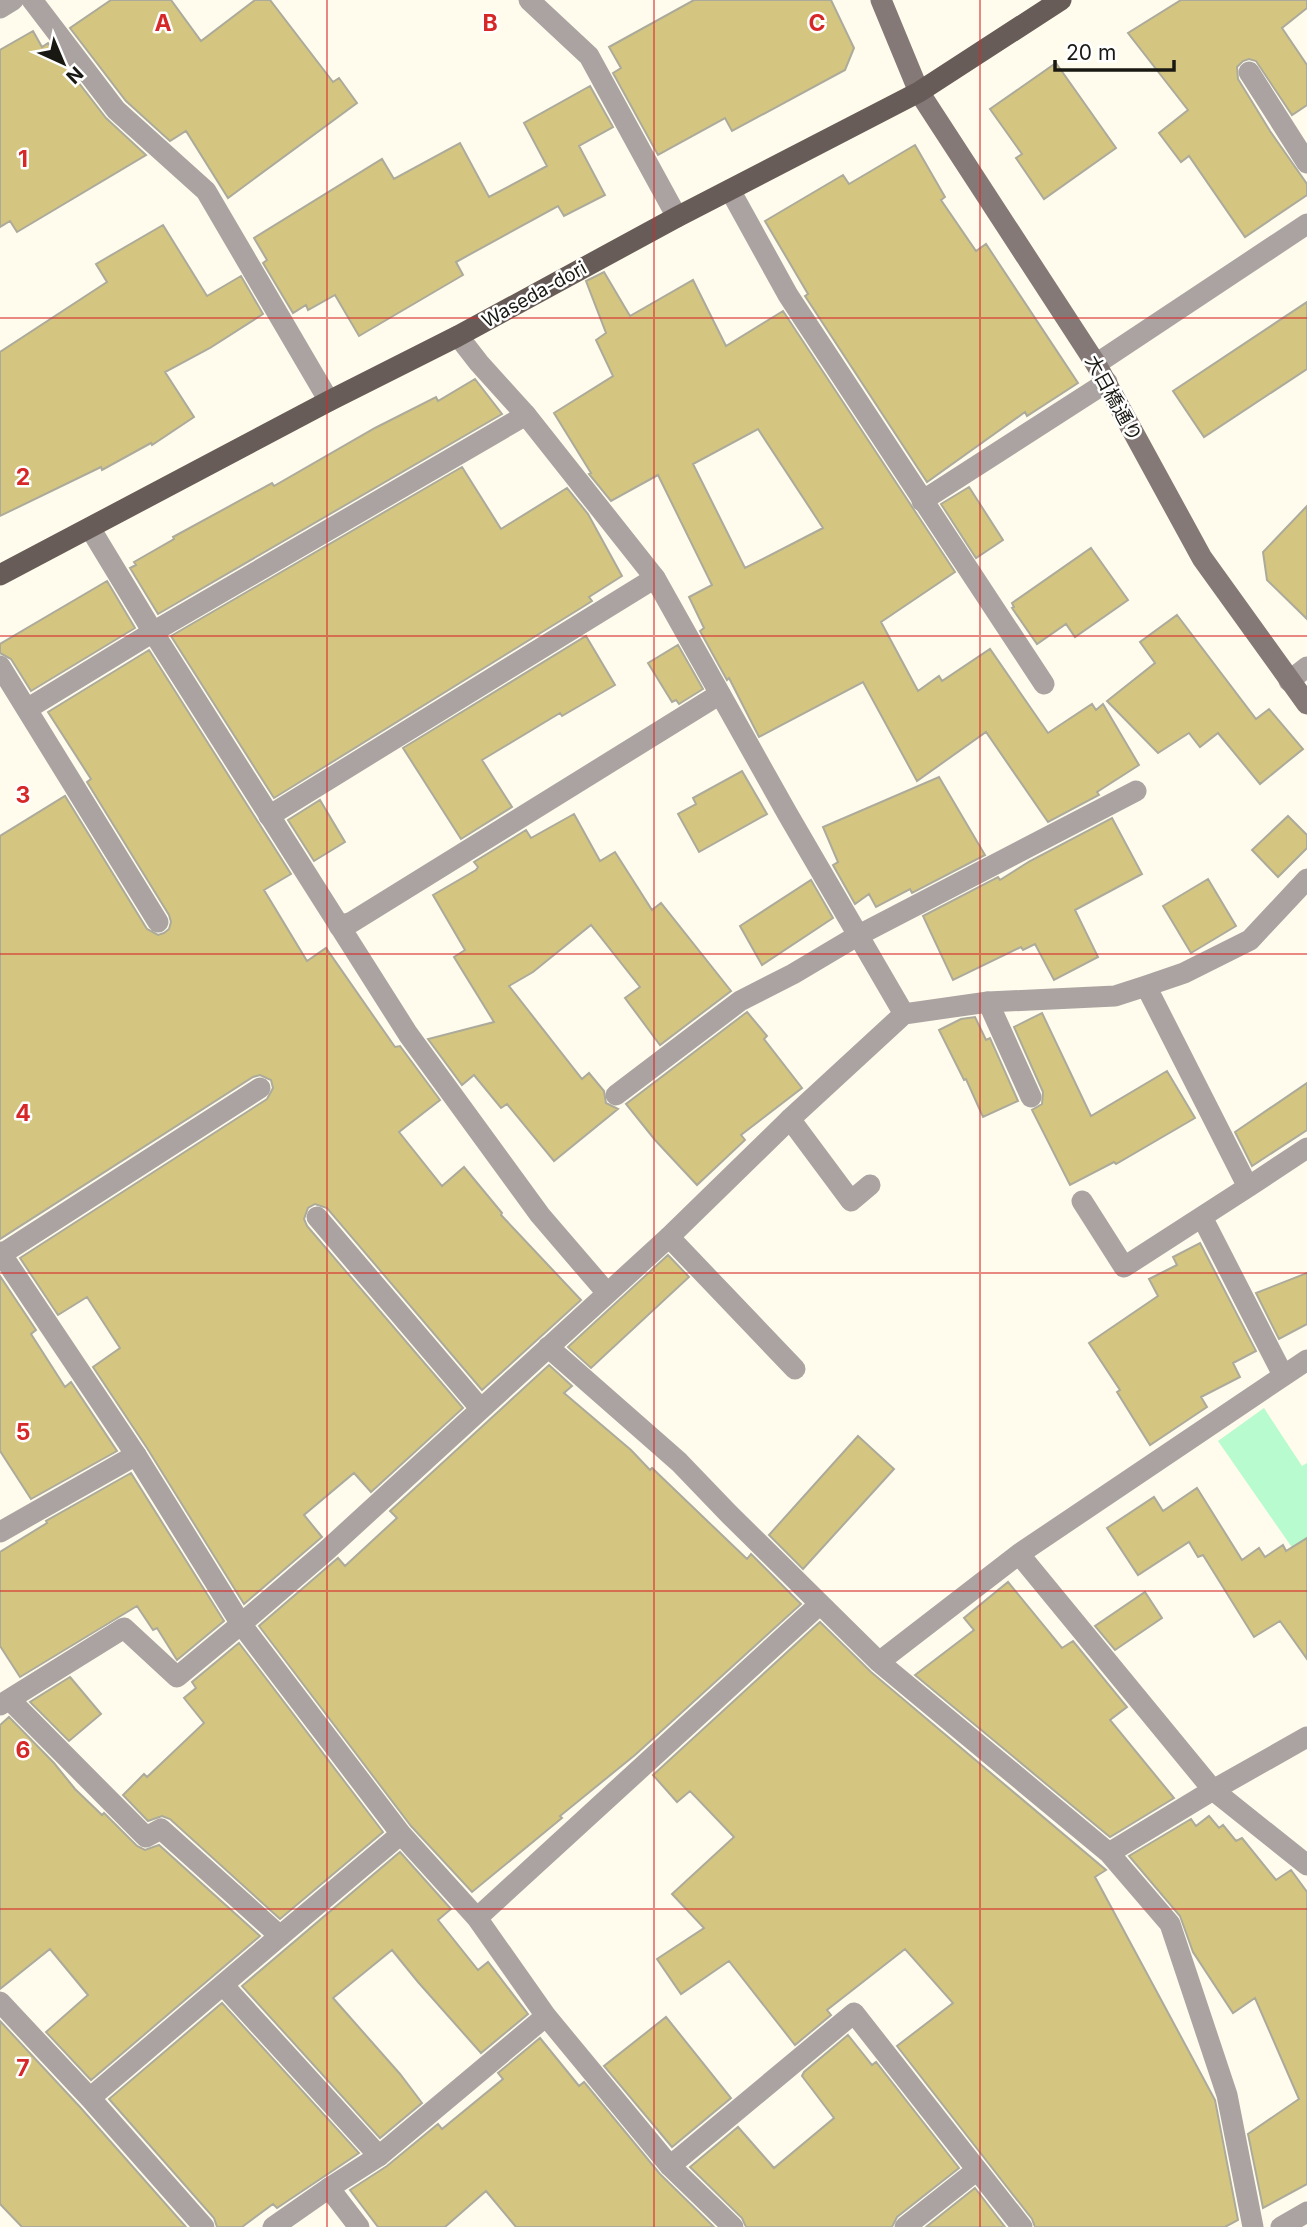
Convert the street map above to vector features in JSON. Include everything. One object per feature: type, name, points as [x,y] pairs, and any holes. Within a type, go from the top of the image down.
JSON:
[{"type":"main road","name":"Waseda-dori","points":[[0,575],[919,92],[1061,0]]},
{"type":"street","points":[[0,8],[13,0]]},
{"type":"street","points":[[32,0],[116,110],[206,191],[329,401]]},
{"type":"street","points":[[529,0],[589,56],[677,217]]},
{"type":"street","name":"大日橋通り","points":[[881,0],[919,92],[1101,373],[1202,558],[1307,704]]},
{"type":"street","points":[[1249,72],[1307,163]]},
{"type":"street","points":[[730,190],[788,295],[1044,684]]},
{"type":"street","points":[[922,501],[1307,224]]},
{"type":"street","points":[[458,336],[526,415],[655,578],[857,936],[904,1014]]},
{"type":"street","points":[[27,709],[153,632],[526,415]]},
{"type":"street","points":[[90,528],[408,1034],[540,1215],[607,1293]]},
{"type":"street","points":[[269,816],[655,578]]},
{"type":"street","points":[[0,666],[158,922]]},
{"type":"street","points":[[1289,681],[1307,667]]},
{"type":"street","points":[[339,926],[352,922],[720,694]]},
{"type":"street","points":[[616,1095],[740,1000],[1136,791]]},
{"type":"street","points":[[281,1936],[161,1829],[146,1837],[5,1702],[124,1628],[177,1677],[326,1551],[669,1237],[790,1119],[904,1014],[988,1002],[1115,996],[1146,986],[1184,972],[1250,940],[1307,879]]},
{"type":"street","points":[[1146,986],[1248,1187]]},
{"type":"street","points":[[988,1002],[1031,1097]]},
{"type":"street","points":[[260,1088],[1,1253],[136,1455],[241,1624],[401,1835],[477,1918],[546,2016],[670,2166],[733,2227]]},
{"type":"street","points":[[790,1119],[851,1201],[870,1185]]},
{"type":"street","points":[[1082,1201],[1124,1267],[1307,1148]]},
{"type":"street","points":[[317,1217],[480,1408]]},
{"type":"street","points":[[1202,1217],[1283,1375]]},
{"type":"street","points":[[669,1237],[795,1369]]},
{"type":"street","points":[[548,1347],[679,1462],[878,1662],[1109,1853],[1170,1924],[1227,2095],[1253,2227]]},
{"type":"street","points":[[878,1662],[1019,1554],[1307,1360]]},
{"type":"street","points":[[0,1532],[136,1455]]},
{"type":"street","points":[[1019,1554],[1213,1790],[1307,1865]]},
{"type":"street","points":[[477,1918],[820,1604]]},
{"type":"street","points":[[1109,1853],[1307,1737]]},
{"type":"street","points":[[90,2098],[401,1835]]},
{"type":"street","points":[[223,1985],[379,2156]]},
{"type":"street","points":[[0,2002],[90,2098],[204,2227]]},
{"type":"street","points":[[670,2166],[854,2013],[1022,2227]]},
{"type":"street","points":[[273,2227],[379,2156],[546,2016]]},
{"type":"street","points":[[905,2227],[977,2170]]},
{"type":"street","points":[[329,2188],[359,2227]]},
{"type":"street","points":[[1281,2227],[1307,2213]]},
{"type":"green space","points":[[1264,1408],[1302,1466],[1307,1463],[1307,1569],[1218,1441]]},
{"type":"building","points":[[111,0],[171,0],[201,41],[255,0],[270,0],[333,82],[339,78],[357,103],[228,198],[186,131],[170,141],[126,101],[70,28]]},
{"type":"building","points":[[694,0],[831,0],[854,48],[845,70],[732,131],[725,118],[658,155],[613,73],[621,68],[609,47]]},
{"type":"building","points":[[1181,0],[1307,0],[1307,8],[1282,28],[1307,65],[1307,105],[1292,115],[1256,61],[1249,59],[1237,67],[1238,79],[1307,184],[1307,195],[1245,237],[1189,156],[1181,162],[1159,133],[1188,110],[1128,33]]},
{"type":"building","points":[[33,31],[42,47],[48,43],[106,118],[146,155],[17,232],[10,221],[0,227],[0,50]]},
{"type":"building","points":[[1056,63],[1116,148],[1044,199],[1016,158],[1022,154],[990,109]]},
{"type":"building","points":[[590,86],[613,127],[579,146],[605,195],[564,216],[558,206],[456,262],[463,275],[359,336],[335,295],[308,310],[306,305],[293,313],[263,263],[267,260],[254,238],[382,159],[394,179],[460,143],[489,197],[547,166],[524,123]]},
{"type":"building","points":[[915,145],[945,197],[941,200],[976,251],[986,244],[1078,383],[1027,416],[1025,412],[927,482],[805,296],[808,294],[765,221],[843,175],[849,184]]},
{"type":"building","points":[[163,225],[207,296],[241,276],[263,314],[210,348],[165,372],[194,417],[152,445],[151,443],[102,470],[101,467],[0,516],[0,352],[107,282],[96,264]]},
{"type":"building","points":[[604,272],[630,316],[693,280],[726,346],[783,311],[955,572],[881,622],[918,691],[939,676],[942,681],[990,649],[1048,733],[1092,704],[1096,710],[1103,704],[1139,765],[1097,792],[1099,795],[1048,822],[986,732],[917,781],[863,682],[759,737],[729,678],[727,680],[700,631],[704,628],[689,597],[712,585],[658,475],[611,501],[589,474],[591,473],[554,413],[613,376],[596,340],[606,333],[586,281]],"holes":[[[758,429],[823,528],[745,568],[693,464]]]},
{"type":"building","points":[[1307,302],[1307,369],[1204,437],[1173,391]]},
{"type":"building","points":[[475,379],[502,414],[158,614],[130,568],[136,565],[134,562],[174,539],[173,537],[272,483],[274,486],[375,428],[436,397],[438,401]]},
{"type":"building","points":[[462,467],[501,529],[567,488],[588,514],[622,576],[589,597],[592,601],[274,798],[171,636]]},
{"type":"building","points":[[969,487],[1003,540],[976,558],[941,504]]},
{"type":"building","points":[[1307,506],[1307,619],[1267,580],[1263,552]]},
{"type":"building","points":[[1091,548],[1128,600],[1075,637],[1066,624],[1037,644],[1012,608],[1012,603]]},
{"type":"building","points":[[107,581],[135,628],[31,691],[11,659],[0,653],[0,644]]},
{"type":"building","points":[[1177,615],[1256,719],[1269,709],[1303,749],[1260,784],[1218,733],[1200,747],[1189,733],[1158,753],[1107,701],[1155,663],[1140,642]]},
{"type":"building","points":[[586,636],[615,685],[562,716],[560,713],[482,760],[512,807],[461,839],[403,748]]},
{"type":"building","points":[[678,645],[703,689],[679,704],[676,700],[672,702],[648,663]]},
{"type":"building","points":[[149,650],[291,874],[264,890],[307,961],[326,948],[395,1047],[400,1046],[440,1100],[399,1132],[442,1186],[464,1167],[501,1215],[581,1300],[482,1390],[327,1208],[315,1204],[308,1208],[304,1219],[307,1226],[463,1408],[371,1492],[354,1473],[304,1515],[322,1537],[244,1604],[93,1367],[120,1348],[87,1297],[58,1315],[20,1258],[267,1099],[273,1088],[271,1080],[260,1075],[253,1077],[0,1239],[0,836],[65,796],[147,929],[158,935],[169,929],[169,915],[87,782],[91,779],[48,712]]},
{"type":"building","points":[[742,771],[767,814],[699,852],[678,814],[696,804],[693,798]]},
{"type":"building","points":[[939,777],[985,855],[912,893],[910,889],[876,907],[869,894],[855,904],[833,865],[838,862],[823,827]]},
{"type":"building","points":[[320,800],[345,842],[314,861],[288,820]]},
{"type":"building","points":[[574,814],[600,861],[615,852],[652,910],[661,903],[731,991],[660,1045],[625,998],[640,987],[591,925],[533,972],[509,986],[582,1079],[589,1073],[604,1091],[606,1103],[618,1109],[554,1161],[507,1104],[501,1108],[474,1075],[462,1085],[428,1039],[494,1022],[454,957],[465,950],[433,895],[476,870],[478,867],[474,862],[526,830],[531,838]]},
{"type":"building","points":[[1288,816],[1307,835],[1307,848],[1278,877],[1252,850]]},
{"type":"building","points":[[1112,818],[1142,874],[1075,910],[1098,957],[1054,980],[1035,944],[1023,950],[1021,947],[953,980],[923,916],[998,877],[1000,880]]},
{"type":"building","points":[[1208,879],[1236,926],[1191,953],[1163,906]]},
{"type":"building","points":[[811,880],[833,918],[762,965],[740,926]]},
{"type":"building","points":[[747,1012],[767,1036],[764,1039],[802,1088],[741,1135],[745,1140],[697,1185],[626,1104]]},
{"type":"building","points":[[1042,1013],[1091,1116],[1167,1071],[1195,1118],[1116,1164],[1114,1162],[1070,1185],[1032,1110],[1042,1104],[1043,1092],[1014,1027]]},
{"type":"building","points":[[975,1017],[986,1040],[990,1038],[1018,1101],[983,1117],[939,1030],[961,1019]]},
{"type":"building","points":[[1307,1083],[1307,1130],[1252,1166],[1235,1132]]},
{"type":"building","points":[[1200,1243],[1256,1351],[1233,1363],[1240,1377],[1201,1397],[1207,1407],[1150,1445],[1117,1392],[1120,1390],[1089,1343],[1158,1296],[1149,1279],[1177,1265],[1173,1257]]},
{"type":"building","points":[[668,1255],[689,1277],[591,1368],[568,1347]]},
{"type":"building","points":[[1307,1273],[1307,1324],[1279,1339],[1256,1293]]},
{"type":"building","points":[[0,1276],[36,1330],[31,1334],[65,1387],[71,1382],[117,1451],[31,1499],[0,1451]]},
{"type":"building","points":[[549,1365],[572,1386],[564,1393],[631,1450],[650,1470],[652,1468],[747,1559],[751,1554],[801,1604],[635,1755],[472,1892],[411,1826],[259,1626],[338,1558],[345,1566],[397,1518],[390,1511]]},
{"type":"building","points":[[858,1436],[894,1469],[803,1569],[769,1535]]},
{"type":"building","points":[[131,1473],[224,1621],[177,1660],[157,1628],[153,1630],[137,1606],[20,1677],[0,1646],[0,1552],[47,1523],[46,1521]]},
{"type":"building","points":[[1197,1488],[1242,1560],[1259,1548],[1265,1557],[1283,1545],[1286,1551],[1307,1538],[1307,1659],[1280,1621],[1254,1637],[1203,1555],[1198,1557],[1189,1542],[1138,1575],[1107,1528],[1154,1497],[1163,1511]]},
{"type":"building","points":[[1008,1582],[1062,1648],[1073,1641],[1127,1707],[1110,1720],[1174,1798],[1110,1837],[915,1675],[974,1630],[964,1618]]},
{"type":"building","points":[[1145,1592],[1162,1618],[1115,1650],[1095,1626]]},
{"type":"building","points":[[820,1622],[871,1672],[1106,1870],[1095,1877],[1215,2100],[1238,2220],[1225,2227],[1035,2227],[1032,2219],[897,2046],[953,2003],[905,1949],[827,2010],[831,2015],[795,2045],[729,1961],[681,1994],[657,1959],[704,1928],[672,1894],[734,1837],[690,1791],[677,1802],[653,1775]]},
{"type":"building","points":[[239,1643],[383,1832],[280,1919],[170,1819],[162,1816],[148,1821],[123,1795],[144,1774],[147,1777],[204,1723],[184,1698],[196,1688],[192,1682]]},
{"type":"building","points":[[70,1677],[101,1714],[69,1741],[30,1702]]},
{"type":"building","points":[[9,1717],[75,1789],[137,1846],[145,1850],[159,1845],[260,1936],[91,2080],[46,2032],[88,1995],[50,1949],[0,1989],[0,1725]]},
{"type":"building","points":[[1209,1816],[1219,1828],[1223,1825],[1236,1841],[1242,1838],[1276,1880],[1291,1870],[1307,1892],[1307,2184],[1263,2208],[1248,2134],[1299,2099],[1255,1998],[1233,2013],[1193,1952],[1180,1916],[1129,1856],[1191,1819],[1196,1826]]},
{"type":"building","points":[[400,1852],[451,1909],[438,1920],[478,1970],[488,1962],[528,2014],[481,2053],[392,1950],[333,1998],[422,2103],[380,2138],[242,1986]]},
{"type":"building","points":[[222,2003],[359,2153],[277,2208],[273,2204],[242,2227],[217,2227],[214,2218],[109,2099]]},
{"type":"building","points":[[666,2017],[731,2098],[672,2147],[604,2066]]},
{"type":"building","points":[[0,2021],[186,2227],[22,2227],[0,2204]]},
{"type":"building","points":[[848,2035],[872,2065],[876,2062],[959,2168],[897,2217],[892,2227],[746,2227],[742,2218],[690,2167],[738,2127],[774,2168],[834,2118],[802,2076]]},
{"type":"building","points":[[540,2038],[579,2086],[584,2082],[660,2174],[714,2227],[516,2227],[486,2191],[445,2227],[378,2227],[350,2190],[387,2166],[438,2124],[442,2129],[503,2079],[498,2073]]},
{"type":"building","points":[[975,2188],[1005,2227],[926,2227]]}]
